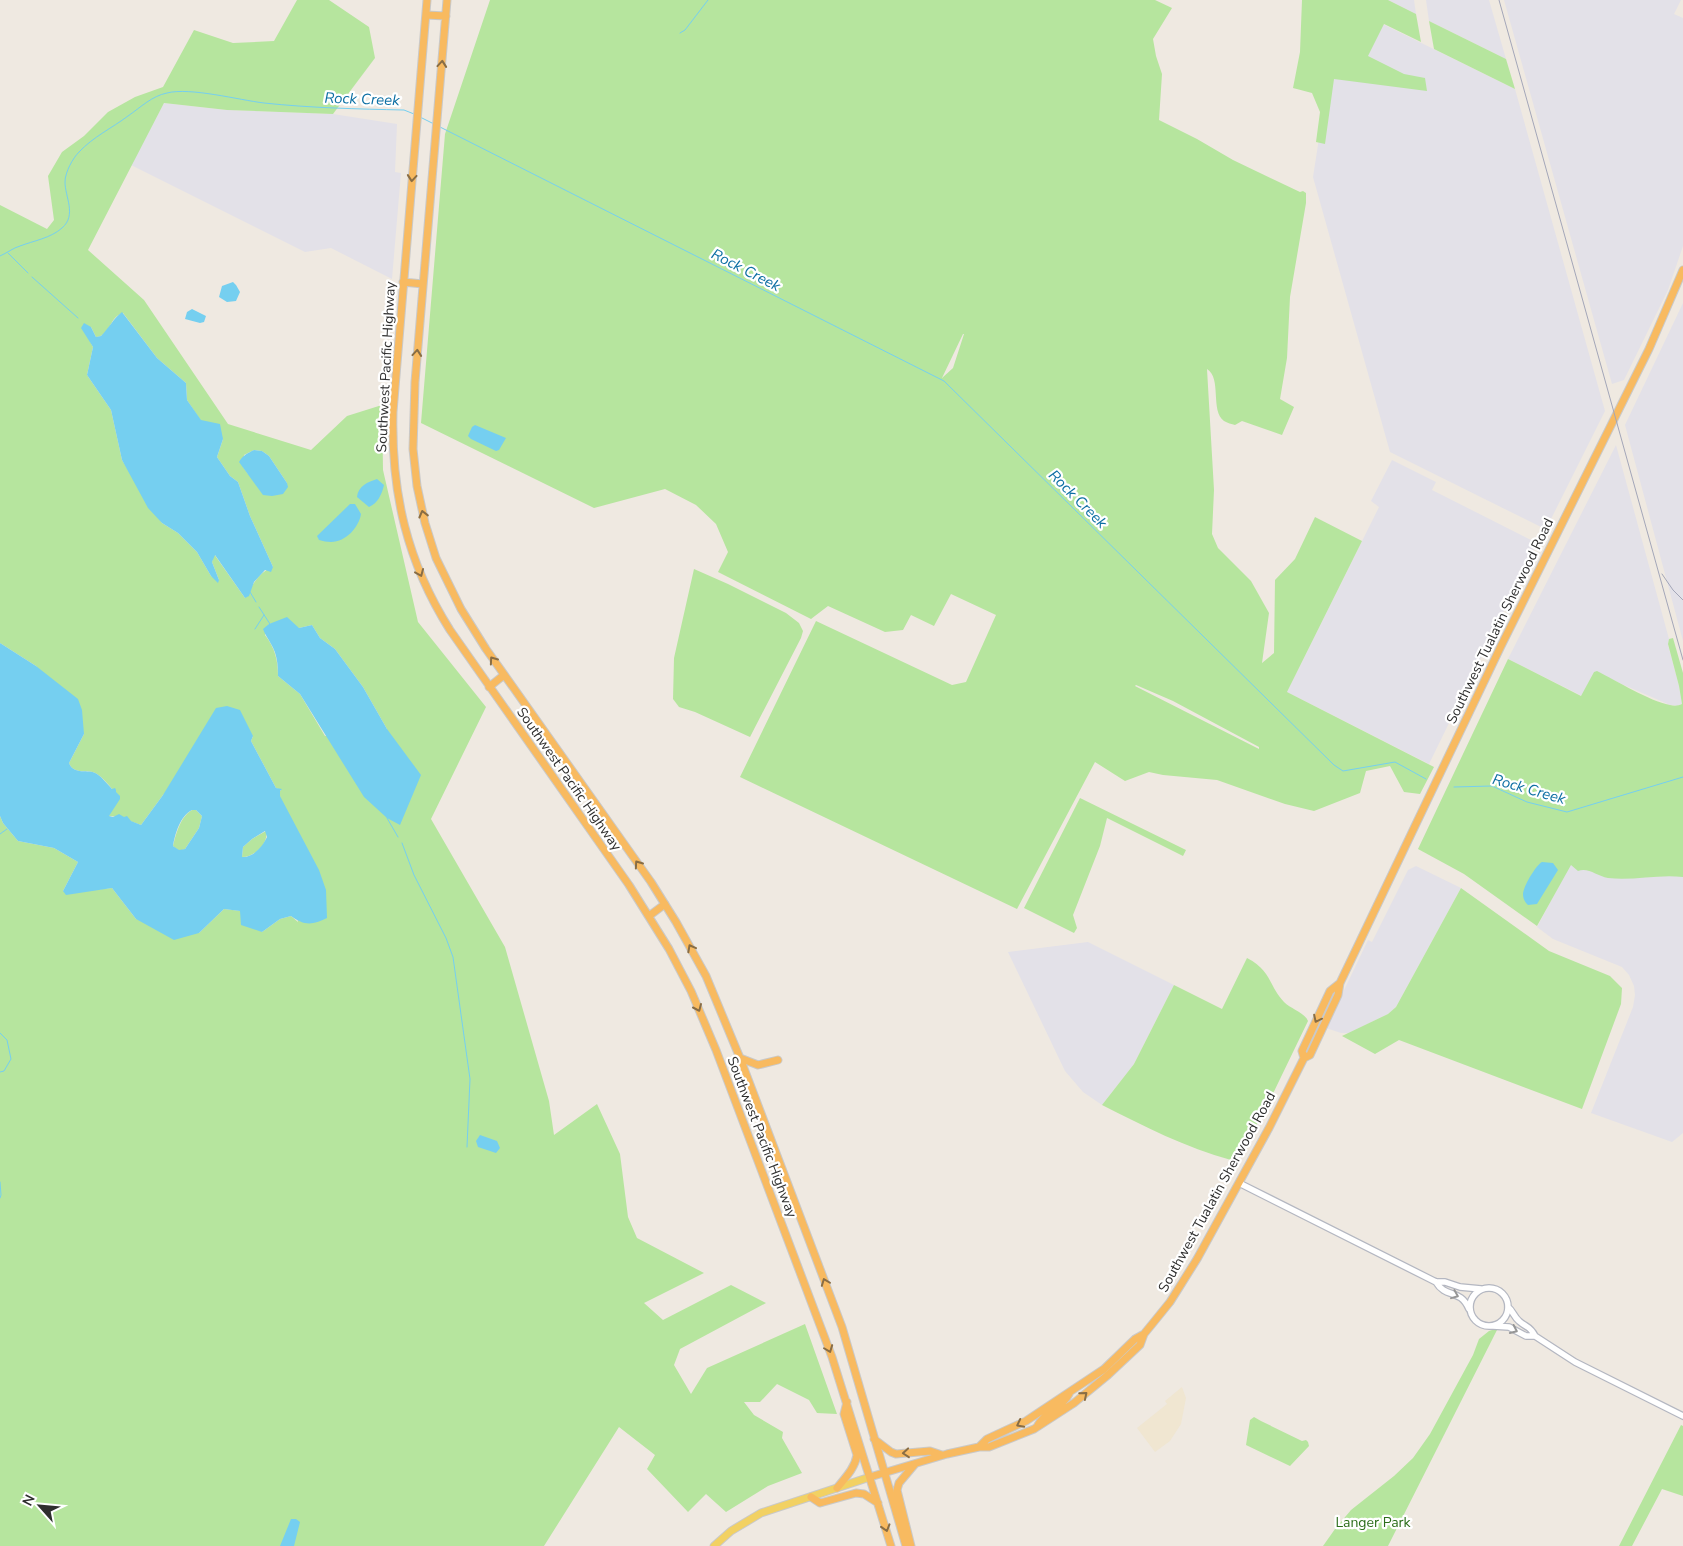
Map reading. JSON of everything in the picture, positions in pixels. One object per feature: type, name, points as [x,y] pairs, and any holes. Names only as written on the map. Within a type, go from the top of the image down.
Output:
[{"type":"highway","name":"Southwest Pacific Highway","points":[[427,0],[394,388],[392,434],[399,508],[415,562],[431,597],[450,630],[649,916],[677,964],[705,1022],[809,1296],[847,1401],[891,1546]]},
{"type":"highway","name":"Southwest Pacific Highway","points":[[448,0],[423,284],[413,426],[414,467],[420,505],[430,540],[452,593],[476,633],[504,676],[666,904],[706,976],[740,1058],[842,1327],[906,1546]]},
{"type":"highway","points":[[426,15],[446,16]]},
{"type":"highway","name":"Southwest Tualatin Sherwood Road","points":[[870,1477],[942,1455],[979,1446],[989,1447],[1037,1426],[1074,1403],[1140,1345],[1144,1334],[1179,1289],[1277,1114],[1304,1058],[1302,1050],[1330,991],[1340,983],[1501,646],[1649,349],[1683,270]]},
{"type":"highway","points":[[403,282],[423,284]]},
{"type":"highway","points":[[488,687],[504,676]]},
{"type":"highway","points":[[649,916],[666,904]]},
{"type":"highway","points":[[740,1058],[758,1065],[778,1060]]},
{"type":"highway","name":"Southwest Tualatin Sherwood Road","points":[[979,1446],[987,1439],[1023,1422],[1070,1392],[1104,1368],[1135,1339],[1144,1334]]},
{"type":"highway","points":[[1037,1426],[1043,1417],[1062,1404],[1070,1392]]},
{"type":"highway","points":[[837,1488],[856,1462],[857,1456],[844,1414],[847,1401]]},
{"type":"highway","points":[[874,1438],[890,1452],[896,1454],[930,1451],[942,1455]]},
{"type":"highway","points":[[911,1546],[897,1490],[899,1483],[916,1463]]},
{"type":"highway","points":[[811,1497],[820,1503],[850,1494],[861,1494],[878,1503]]},
{"type":"main road","points":[[1239,1183],[1436,1282],[1444,1282],[1460,1287],[1491,1288],[1500,1291],[1506,1298],[1508,1307],[1518,1320],[1532,1329],[1535,1336]]},
{"type":"main road","points":[[1436,1282],[1441,1290],[1461,1297],[1466,1302],[1474,1319],[1480,1324],[1509,1327],[1526,1336],[1535,1336],[1575,1362],[1683,1416]]},
{"type":"main road","points":[[1470,1312],[1469,1304],[1471,1298],[1481,1289]]},
{"type":"main road","points":[[1493,1326],[1504,1318],[1508,1307]]},
{"type":"main road","points":[[714,1546],[731,1531],[761,1513],[870,1477]]},
{"type":"shaded area","points":[[1388,0],[1414,0],[1416,14]]},
{"type":"shaded area","points":[[1426,0],[1489,0],[1506,59],[1429,21]]},
{"type":"shaded area","points":[[1504,0],[1681,0],[1674,14],[1683,18],[1683,246],[1668,290],[1624,380],[1612,384]]},
{"type":"shaded area","points":[[1340,3],[1515,89],[1605,411],[1547,527],[1543,528],[1390,452],[1313,177]]},
{"type":"shaded area","points":[[164,103],[227,110],[333,114],[397,124],[395,172],[401,173],[392,279],[331,248],[305,252],[131,165]]},
{"type":"shaded area","points":[[1683,303],[1683,641],[1625,425]]},
{"type":"shaded area","points":[[1616,445],[1669,639],[1668,645],[1682,704],[1677,706],[1670,705],[1594,672],[1582,696],[1508,659]]},
{"type":"shaded area","points":[[1392,460],[1436,482],[1432,490],[1537,543],[1429,764],[1287,692],[1379,507],[1371,501]]},
{"type":"shaded area","points":[[1575,856],[1683,872],[1683,1133],[1672,1142],[1591,1113],[1633,1007],[1635,995],[1634,986],[1629,975],[1622,967],[1553,939],[1537,927]]},
{"type":"shaded area","points":[[1416,866],[1461,888],[1396,1007],[1388,1014],[1349,1033],[1341,1033],[1326,1028],[1368,940],[1372,942],[1408,870]]},
{"type":"shaded area","points":[[1088,942],[1174,985],[1134,1064],[1102,1105],[1083,1092],[1065,1071],[1008,952]]},
{"type":"shaded area","points":[[1182,1387],[1186,1398],[1181,1424],[1170,1441],[1155,1452],[1137,1428],[1167,1404],[1165,1401]]},
{"type":"green space","points":[[297,0],[329,0],[369,27],[375,58],[333,114],[227,110],[164,103],[88,250],[144,300],[228,424],[311,450],[347,416],[382,405],[383,470],[418,622],[486,707],[431,819],[505,947],[549,1101],[554,1135],[597,1104],[620,1154],[628,1217],[637,1238],[704,1273],[644,1303],[663,1320],[731,1285],[766,1303],[680,1349],[674,1365],[691,1394],[707,1368],[805,1324],[837,1414],[817,1413],[809,1400],[777,1384],[760,1402],[744,1402],[754,1415],[783,1432],[782,1438],[802,1473],[768,1486],[726,1512],[706,1494],[688,1512],[647,1469],[655,1455],[619,1427],[544,1546],[0,1546],[0,816],[3,823],[18,841],[54,848],[78,862],[63,891],[112,888],[136,919],[199,933],[224,909],[241,911],[262,932],[280,919],[291,916],[298,922],[280,796],[281,790],[276,788],[251,741],[253,736],[163,795],[141,825],[124,817],[109,816],[112,789],[97,774],[78,771],[71,767],[69,763],[84,734],[36,666],[0,643],[0,205],[47,229],[54,220],[48,176],[62,152],[84,136],[108,112],[135,97],[163,87],[194,30],[233,43],[274,41]],"holes":[[[123,313],[157,358],[186,383],[187,400],[201,421],[223,439],[217,457],[230,476],[238,482],[250,516],[273,567],[260,576],[245,598],[214,554],[212,562],[219,580],[211,576],[197,552],[178,533],[162,523],[122,460],[111,410],[87,375],[93,347],[84,330],[91,327],[96,337],[100,336],[106,332],[116,317]],[[254,450],[262,451],[269,456],[287,483],[248,474],[243,467],[244,455]],[[274,623],[299,628],[312,625],[320,638],[335,649],[363,687],[387,729],[325,736],[300,694],[278,676],[275,654],[265,635],[269,624]]]},
{"type":"green space","points":[[490,0],[1155,0],[1172,8],[1153,39],[1162,74],[1159,120],[1233,160],[1300,192],[1306,193],[1306,203],[1290,297],[1287,358],[1280,399],[1294,407],[1282,435],[1242,421],[1235,425],[1224,421],[1220,416],[1216,403],[1214,380],[1207,369],[1214,490],[1212,534],[1218,548],[1251,581],[1269,613],[1262,663],[1274,653],[1275,580],[1295,559],[1315,517],[1362,541],[1287,692],[1434,767],[1420,794],[1404,792],[1390,766],[1366,771],[1360,793],[1314,811],[1285,804],[1217,780],[1149,772],[1125,781],[1095,762],[1017,909],[740,777],[816,621],[952,685],[966,682],[996,615],[951,594],[934,626],[911,615],[903,630],[885,632],[828,606],[811,619],[718,572],[728,552],[716,524],[696,505],[665,489],[594,508],[421,423],[445,134]],"holes":[[[963,334],[953,368],[942,378]],[[1136,685],[1173,701],[1259,747],[1259,749]]]},
{"type":"green space","points":[[1302,0],[1388,0],[1416,14],[1421,42],[1384,24],[1368,56],[1404,74],[1425,78],[1427,91],[1334,79],[1325,144],[1316,142],[1320,112],[1312,93],[1293,88],[1300,52]]},
{"type":"green space","points":[[1429,21],[1506,59],[1515,89],[1434,49]]},
{"type":"green space","points":[[694,569],[786,613],[799,623],[803,631],[750,737],[695,712],[679,707],[673,699],[674,658]]},
{"type":"green space","points":[[1673,638],[1683,673],[1683,877],[1608,878],[1589,871],[1578,871],[1571,865],[1537,926],[1464,874],[1418,849],[1508,659],[1581,696],[1594,672],[1597,671],[1662,703],[1678,705],[1682,704],[1668,644],[1669,639]]},
{"type":"green space","points":[[1080,798],[1186,850],[1183,856],[1107,818],[1100,846],[1073,915],[1077,928],[1074,933],[1024,908]]},
{"type":"green space","points":[[192,810],[196,810],[202,816],[199,828],[185,849],[179,851],[173,846],[177,831],[184,817]]},
{"type":"green space","points":[[266,831],[265,841],[260,849],[251,855],[242,857],[243,847]]},
{"type":"green space","points":[[1461,888],[1549,951],[1610,976],[1622,988],[1621,1004],[1582,1109],[1399,1040],[1375,1054],[1342,1036],[1388,1014],[1396,1007]]},
{"type":"green space","points":[[1247,958],[1261,968],[1284,1002],[1308,1021],[1268,1104],[1240,1155],[1231,1160],[1214,1155],[1165,1136],[1102,1105],[1134,1064],[1174,985],[1222,1009]]},
{"type":"green space","name":"Langer Park","points":[[1498,1328],[1388,1546],[1323,1546],[1351,1510],[1394,1476],[1413,1458],[1430,1434],[1473,1355],[1479,1339],[1489,1331]]},
{"type":"green space","points":[[1254,1417],[1302,1441],[1306,1440],[1309,1446],[1290,1466],[1246,1445],[1250,1420]]},
{"type":"green space","points":[[1681,1425],[1683,1426],[1683,1496],[1662,1489],[1632,1546],[1619,1546]]},
{"type":"water","points":[[233,282],[240,292],[236,301],[227,302],[219,297],[222,286]]},
{"type":"water","points":[[192,309],[206,316],[204,322],[200,323],[185,319],[187,312]]},
{"type":"water","points":[[122,312],[157,358],[186,383],[187,400],[201,420],[220,424],[223,439],[217,457],[230,476],[238,482],[250,516],[273,567],[271,572],[265,570],[254,582],[249,596],[245,598],[215,555],[212,562],[219,580],[218,583],[211,576],[197,552],[178,533],[162,523],[148,508],[122,460],[111,410],[87,375],[93,347],[81,328],[84,323],[91,327],[96,337],[101,336]]},
{"type":"water","points":[[475,425],[506,438],[499,450],[496,451],[468,436]]},
{"type":"water","points":[[254,450],[262,451],[269,456],[287,483],[288,487],[283,494],[263,495],[239,462],[244,456]]},
{"type":"water","points":[[377,479],[384,485],[377,501],[369,507],[357,497],[358,493],[364,485]]},
{"type":"water","points":[[350,504],[355,504],[361,514],[355,529],[347,537],[337,541],[319,540],[317,536]]},
{"type":"water","points":[[287,617],[299,628],[312,625],[320,638],[335,649],[363,687],[387,729],[421,775],[400,825],[387,818],[364,797],[300,694],[278,676],[276,655],[263,629],[269,624]]},
{"type":"water","points":[[0,643],[36,666],[78,699],[82,710],[84,734],[69,763],[71,767],[78,771],[93,772],[112,789],[115,788],[120,799],[109,816],[113,817],[119,814],[124,817],[127,816],[131,821],[141,825],[163,795],[216,708],[227,706],[240,710],[253,736],[251,741],[276,788],[282,789],[280,796],[319,870],[326,890],[327,918],[317,922],[304,923],[291,916],[280,919],[262,932],[241,925],[240,911],[224,909],[199,933],[174,940],[136,919],[112,888],[66,895],[63,891],[78,862],[54,848],[18,841],[3,823],[0,816]],"holes":[[[192,810],[196,810],[202,816],[199,828],[185,849],[179,850],[173,846],[177,831],[184,816]],[[265,831],[267,837],[260,848],[250,856],[242,857],[243,847]]]},
{"type":"water","points":[[1542,862],[1553,863],[1558,870],[1537,904],[1528,905],[1523,894],[1527,882]]},
{"type":"water","points":[[480,1135],[497,1141],[500,1148],[496,1153],[478,1147],[476,1141]]},
{"type":"water","points":[[291,1519],[296,1519],[300,1522],[294,1546],[280,1546]]},
{"type":"waterway","points":[[680,33],[685,30],[708,0]]},
{"type":"waterway","name":"Rock Creek","points":[[0,256],[17,247],[47,237],[62,228],[70,212],[65,178],[74,158],[96,137],[162,94],[188,92],[264,103],[404,110],[414,114]]},
{"type":"waterway","name":"Rock Creek","points":[[420,117],[434,124]]},
{"type":"waterway","name":"Rock Creek","points":[[440,127],[944,381],[1334,765],[1343,771],[1395,762],[1426,779]]},
{"type":"waterway","points":[[8,253],[28,273]]},
{"type":"waterway","points":[[32,277],[78,318]]},
{"type":"waterway","points":[[250,592],[256,602]]},
{"type":"waterway","points":[[259,607],[270,624]]},
{"type":"waterway","points":[[255,629],[264,615]]},
{"type":"waterway","name":"Rock Creek","points":[[1454,787],[1492,786],[1527,802],[1567,812],[1683,777]]},
{"type":"waterway","points":[[387,818],[398,837]]},
{"type":"waterway","points":[[0,834],[7,829]]},
{"type":"waterway","points":[[402,843],[414,875],[446,938],[453,957],[470,1079],[467,1147]]},
{"type":"waterway","points":[[0,1033],[7,1040],[11,1059],[4,1071],[0,1072]]},
{"type":"waterway","points":[[0,1182],[0,1198]]},
{"type":"railway","points":[[1499,0],[1683,660]]},
{"type":"railway","points":[[1662,574],[1683,600]]}]
